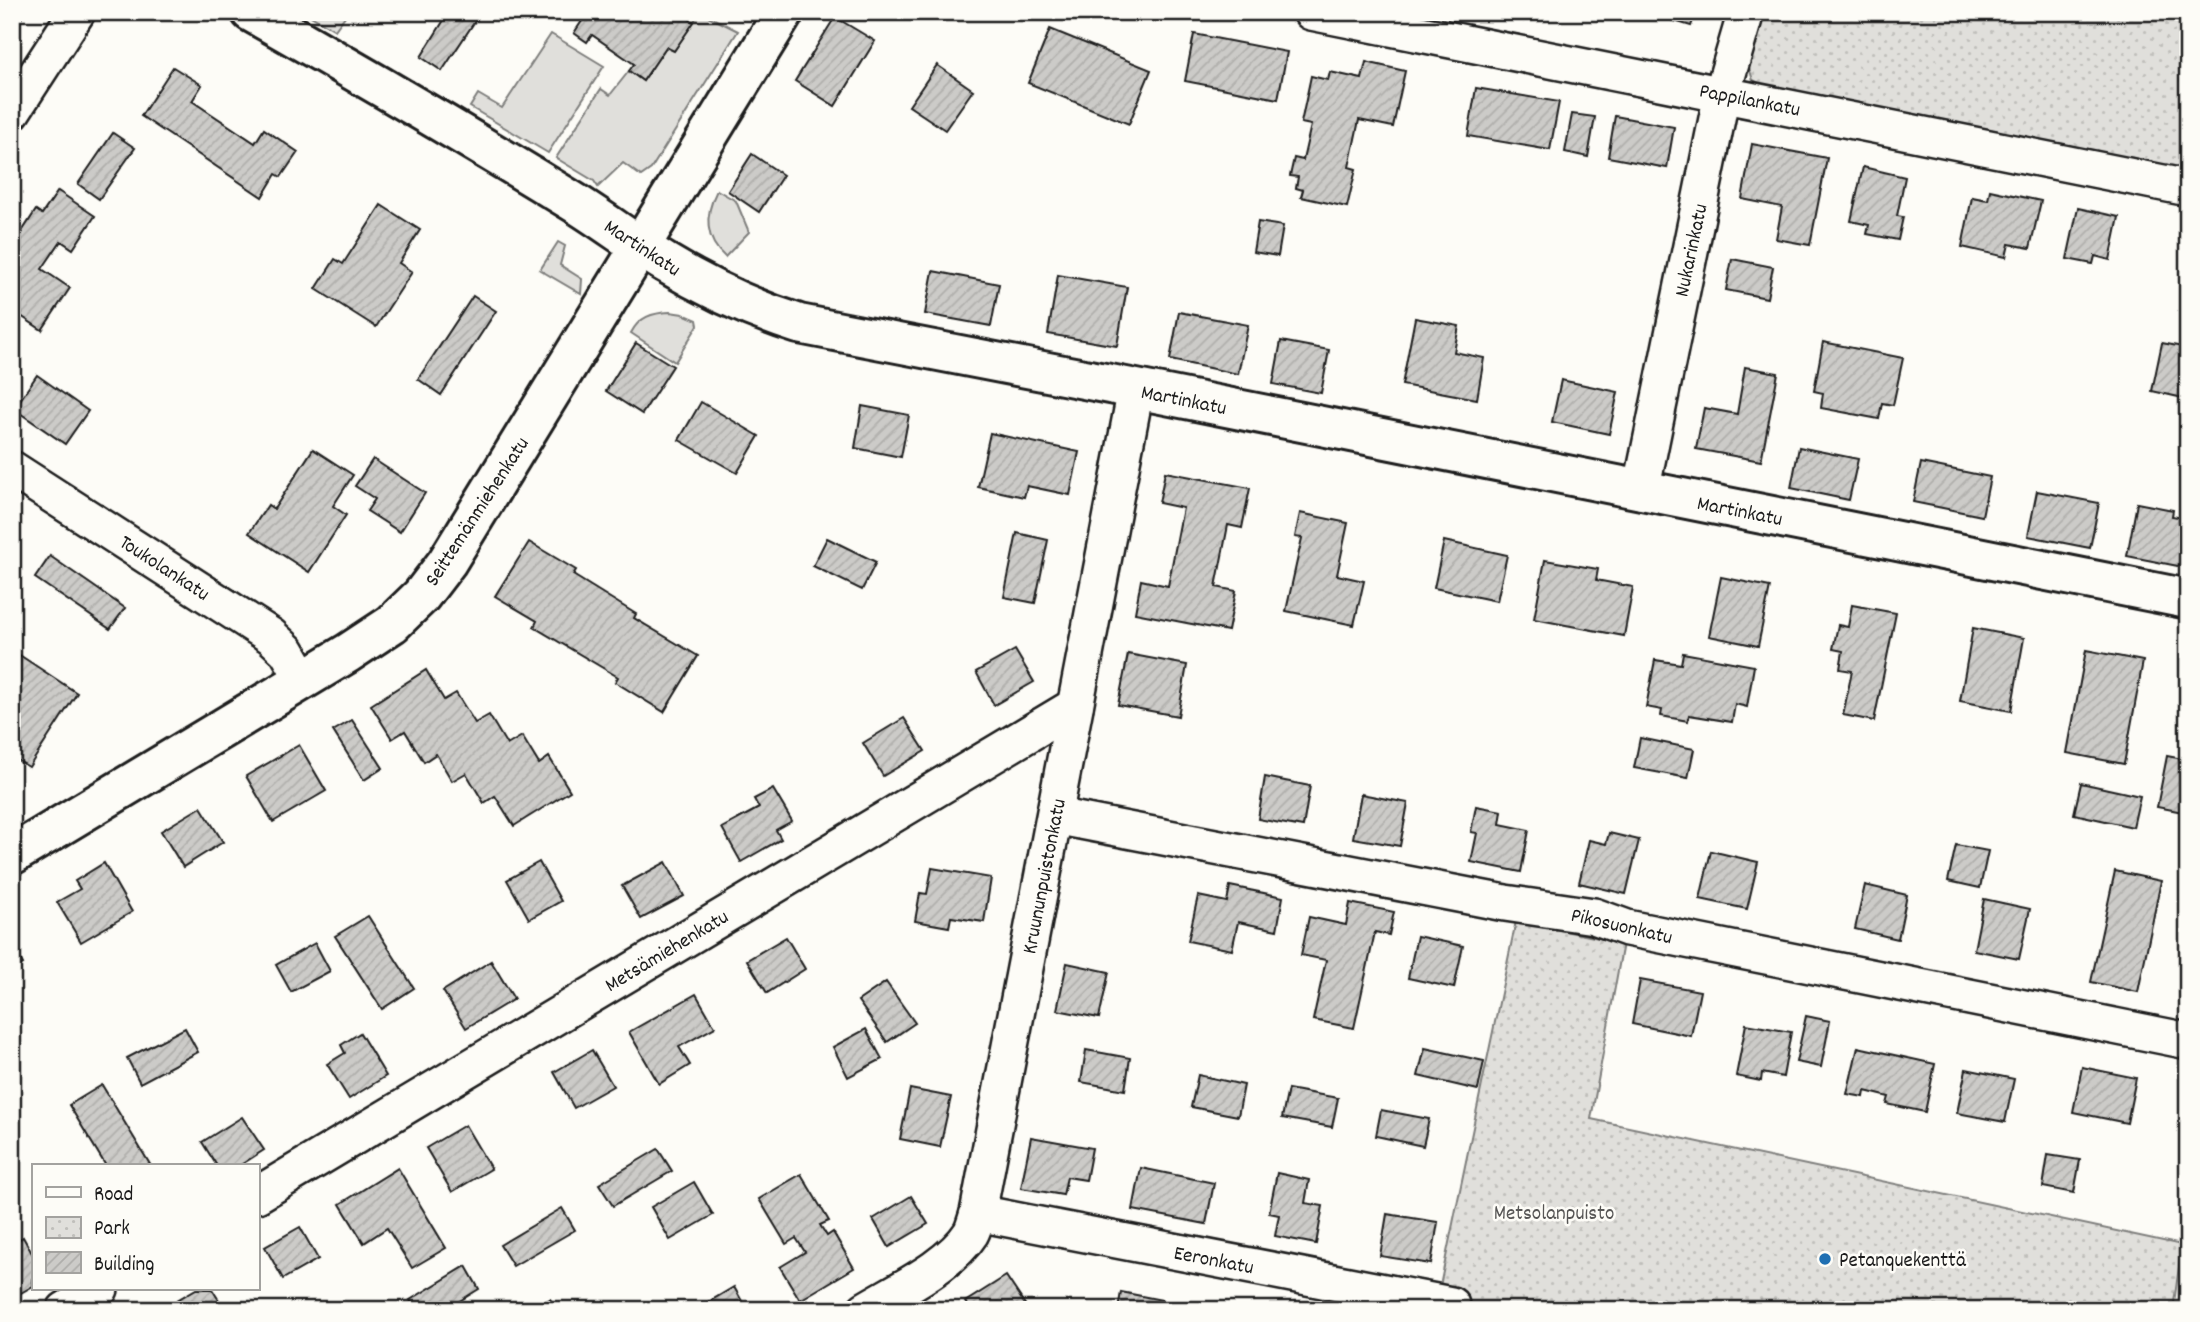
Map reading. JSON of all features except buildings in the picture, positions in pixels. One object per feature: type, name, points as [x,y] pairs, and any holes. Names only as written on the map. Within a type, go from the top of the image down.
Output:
[{"type":"street","points":[[12,112],[77,12]]},
{"type":"street","name":"Martinkatu","points":[[251,12],[468,138],[716,292],[763,313],[799,324],[2188,599]]},
{"type":"street","name":"Seittemänmiehenkatu","points":[[12,855],[304,680],[392,624],[421,596],[447,562],[784,12]]},
{"type":"street","name":"Pappilankatu","points":[[1311,12],[2188,188]]},
{"type":"street","name":"Nukarinkatu","points":[[1641,491],[1722,93],[1746,12]]},
{"type":"street","name":"Kruununpuistonkatu","points":[[865,1310],[930,1270],[959,1248],[972,1231],[978,1213],[1136,389]]},
{"type":"street","name":"Toukolankatu","points":[[12,469],[271,636],[287,651],[304,680]]},
{"type":"street","name":"Metsämiehenkatu","points":[[259,1194],[1075,706]]},
{"type":"street","name":"Pikosuonkatu","points":[[1055,816],[1505,903],[1594,916],[1627,928],[2188,1041]]},
{"type":"street","name":"Eeronkatu","points":[[978,1213],[1451,1305]]},
{"type":"street","points":[[65,1310],[98,1290]]},
{"type":"green space","points":[[304,12],[339,12],[345,16],[335,30]]},
{"type":"green space","points":[[700,12],[738,31],[651,169],[641,176],[623,163],[598,187],[594,181],[556,158],[601,89],[610,95],[629,71],[643,81],[666,47],[674,51]]},
{"type":"green space","points":[[1761,12],[2188,12],[2188,171],[1763,85],[1753,80],[1747,62]]},
{"type":"green space","points":[[551,34],[604,66],[548,153],[470,107],[478,94],[502,108]]},
{"type":"green space","points":[[717,190],[736,201],[749,232],[725,257],[710,234],[710,208]]},
{"type":"green space","points":[[558,242],[565,246],[560,265],[582,279],[581,294],[540,270]]},
{"type":"green space","points":[[670,312],[697,320],[698,325],[675,362],[631,333],[638,323],[647,317]]},
{"type":"green space","name":"Metsolanpuisto","points":[[1516,921],[1623,943],[1591,1119],[2182,1245],[2173,1310],[1435,1310]]},
{"type":"place","name":"Petanquekenttä","points":[[1825,1259]]}]
